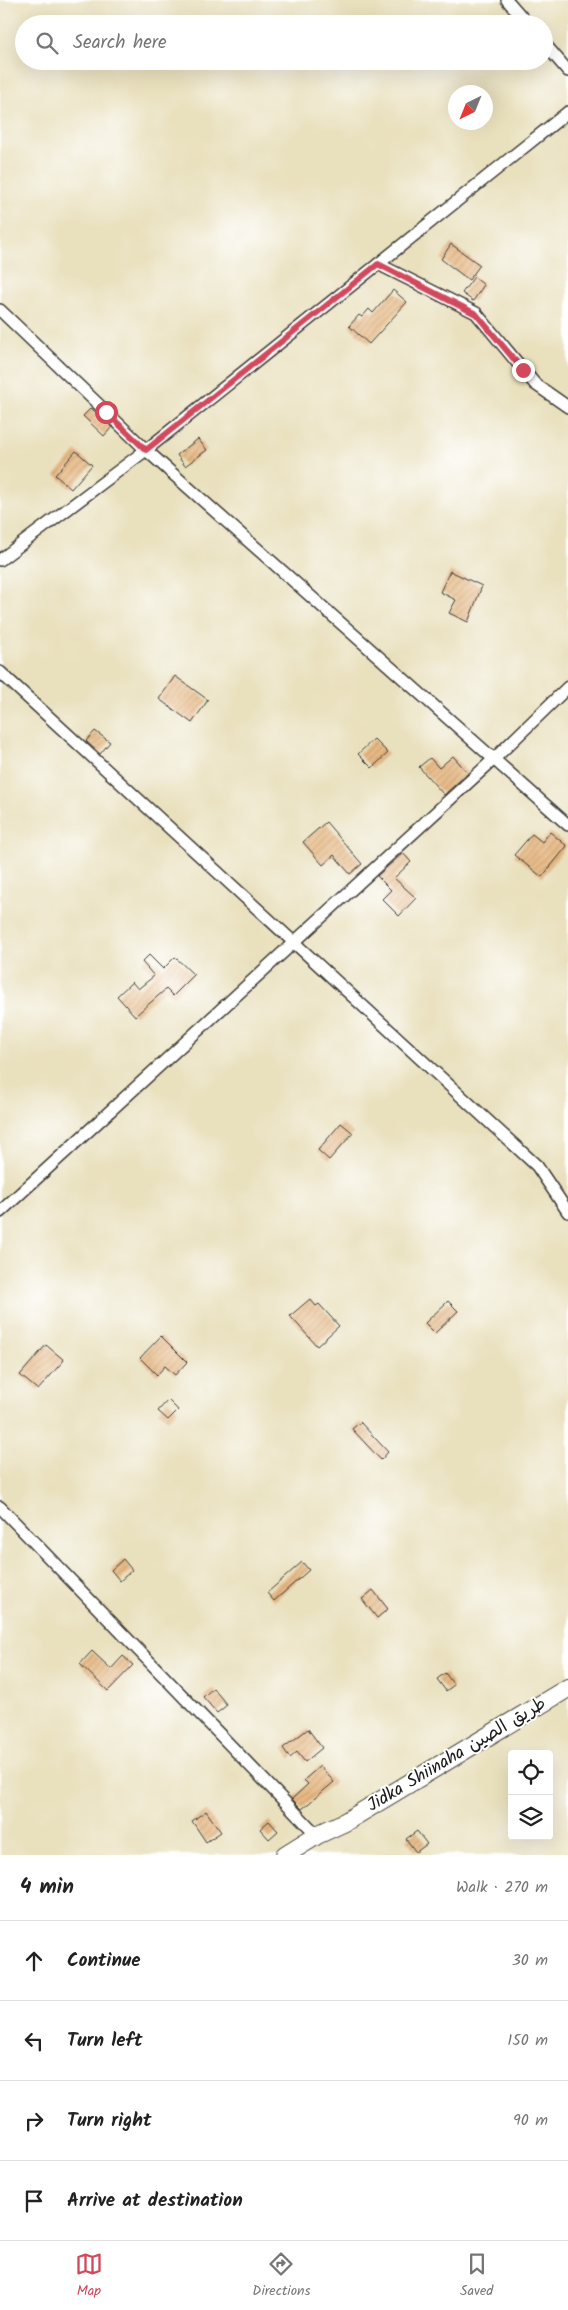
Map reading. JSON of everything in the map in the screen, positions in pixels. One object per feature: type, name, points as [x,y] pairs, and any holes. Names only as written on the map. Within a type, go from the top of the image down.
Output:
[{"type":"main road","name":"Jidka Shiinaha طريق الصين","points":[[285,1855],[317,1835],[345,1822],[568,1688]]},
{"type":"street","points":[[507,0],[520,15]]},
{"type":"street","points":[[553,54],[568,71]]},
{"type":"street","points":[[0,560],[146,450],[568,112]]},
{"type":"street","points":[[378,264],[476,314],[535,384],[568,407]]},
{"type":"street","points":[[0,310],[146,450],[568,825]]},
{"type":"street","points":[[0,672],[537,1166],[568,1212]]},
{"type":"street","points":[[0,1212],[494,759],[568,687]]},
{"type":"street","points":[[0,1507],[317,1835]]},
{"type":"building","points":[[451,244],[480,265],[469,280],[441,259]]},
{"type":"building","points":[[474,277],[484,285],[473,301],[462,293]]},
{"type":"building","points":[[393,290],[407,302],[369,344],[349,326],[359,315],[362,317],[369,309],[373,313]]},
{"type":"building","points":[[91,408],[112,427],[104,436],[83,416]]},
{"type":"building","points":[[198,439],[207,450],[185,466],[177,455]]},
{"type":"building","points":[[76,451],[92,465],[71,489],[55,475]]},
{"type":"building","points":[[450,571],[482,586],[468,622],[449,613],[456,600],[440,592]]},
{"type":"building","points":[[175,676],[208,700],[192,723],[159,699]]},
{"type":"building","points":[[95,731],[110,742],[100,754],[86,741]]},
{"type":"building","points":[[374,739],[388,753],[372,768],[358,754]]},
{"type":"building","points":[[453,756],[468,773],[444,795],[419,767],[430,758],[439,768]]},
{"type":"building","points":[[326,822],[362,864],[350,874],[334,855],[323,865],[303,842]]},
{"type":"building","points":[[550,832],[567,846],[542,877],[514,855],[532,834],[542,842]]},
{"type":"building","points":[[403,853],[411,862],[394,878],[416,898],[399,916],[382,899],[391,890],[377,876]]},
{"type":"building","points":[[149,955],[163,969],[175,957],[194,975],[173,996],[166,989],[135,1016],[117,996],[132,982],[138,989],[154,976],[142,962]]},
{"type":"building","points":[[341,1123],[353,1133],[329,1160],[318,1150]]},
{"type":"building","points":[[310,1299],[316,1306],[319,1304],[339,1326],[317,1346],[290,1316]]},
{"type":"building","points":[[448,1301],[458,1311],[435,1333],[425,1323]]},
{"type":"building","points":[[161,1336],[187,1362],[175,1375],[165,1366],[157,1375],[140,1358]]},
{"type":"building","points":[[46,1345],[64,1360],[38,1390],[20,1375]]},
{"type":"building","points":[[168,1400],[178,1410],[168,1420],[158,1411]]},
{"type":"building","points":[[360,1422],[388,1452],[381,1460],[352,1429]]},
{"type":"building","points":[[123,1559],[132,1570],[120,1581],[111,1570]]},
{"type":"building","points":[[302,1562],[309,1570],[274,1601],[267,1593]]},
{"type":"building","points":[[373,1590],[388,1609],[377,1618],[362,1599]]},
{"type":"building","points":[[92,1651],[111,1669],[123,1656],[133,1665],[108,1691],[80,1664]]},
{"type":"building","points":[[445,1673],[454,1685],[446,1691],[437,1679]]},
{"type":"building","points":[[213,1688],[227,1705],[217,1713],[203,1697]]},
{"type":"building","points":[[308,1729],[322,1748],[305,1762],[297,1752],[290,1758],[283,1748]]},
{"type":"building","points":[[320,1766],[334,1782],[302,1809],[292,1799],[308,1784],[304,1780]]},
{"type":"building","points":[[206,1811],[221,1832],[206,1842],[192,1821]]},
{"type":"building","points":[[269,1821],[278,1831],[269,1839],[260,1829]]},
{"type":"building","points":[[417,1831],[427,1844],[416,1852],[406,1839]]},
{"type":"route","points":[[106,412],[146,450],[378,264],[476,314],[523,370]]}]
